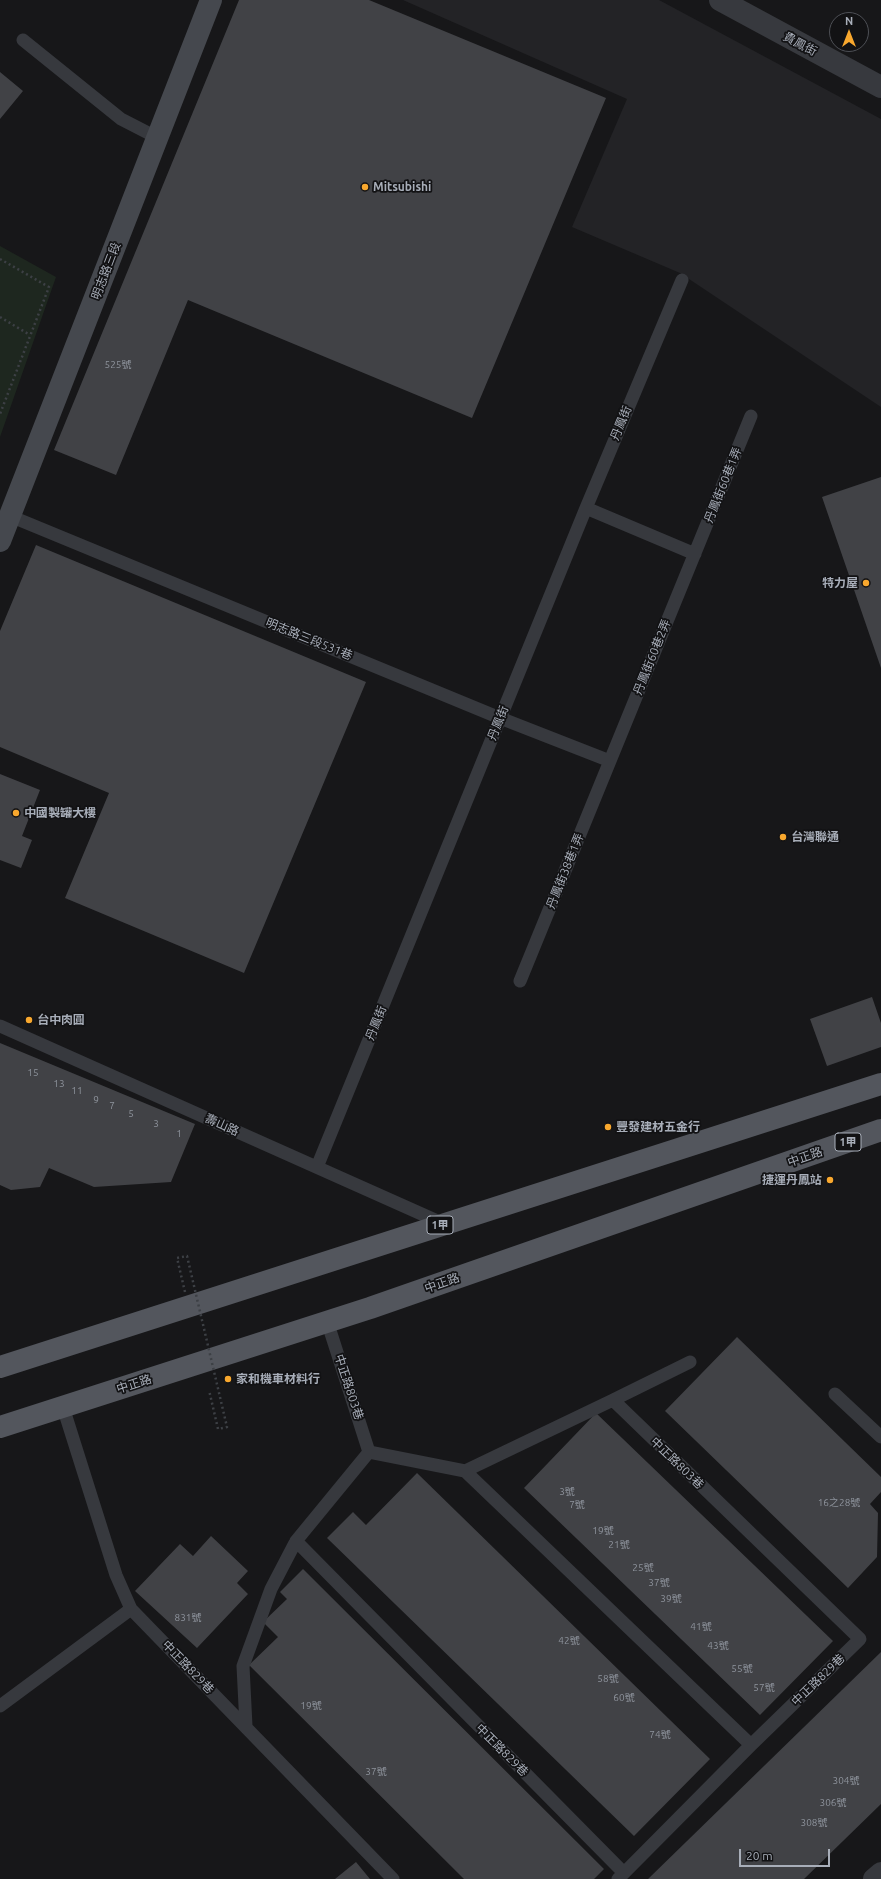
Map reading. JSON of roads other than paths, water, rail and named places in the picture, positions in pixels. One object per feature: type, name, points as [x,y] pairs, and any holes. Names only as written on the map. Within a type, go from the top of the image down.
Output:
[{"type":"main road","name":"明志路三段","points":[[0,541],[211,0]]},
{"type":"main road","name":"1甲","points":[[0,1367],[881,1084]]},
{"type":"main road","name":"中正路","points":[[0,1427],[327,1322],[881,1130]]},
{"type":"street","name":"貴鳳街","points":[[720,0],[881,87]]},
{"type":"street","points":[[874,1879],[881,1873]]},
{"type":"lane","points":[[23,40],[121,119],[158,138]]},
{"type":"lane","name":"丹鳳街","points":[[317,1167],[586,508],[682,280]]},
{"type":"lane","name":"丹鳳街60巷1弄","points":[[694,554],[751,416]]},
{"type":"lane","points":[[586,508],[694,554]]},
{"type":"lane","name":"明志路三段531巷","points":[[10,516],[500,718],[610,761]]},
{"type":"lane","name":"丹鳳街60巷2弄","points":[[610,761],[694,554]]},
{"type":"lane","name":"丹鳳街38巷1弄","points":[[520,981],[610,761]]},
{"type":"lane","name":"壽山路","points":[[0,1026],[444,1224]]},
{"type":"lane","name":"中正路803巷","points":[[327,1322],[370,1452]]},
{"type":"lane","points":[[465,1472],[690,1362]]},
{"type":"lane","points":[[835,1394],[881,1437]]},
{"type":"lane","name":"中正路803巷","points":[[613,1400],[860,1639]]},
{"type":"lane","name":"中正路829巷","points":[[63,1407],[116,1575],[131,1609],[393,1879]]},
{"type":"lane","points":[[246,1726],[243,1666],[271,1589],[296,1541],[370,1452],[465,1472],[751,1745]]},
{"type":"lane","name":"中正路829巷","points":[[296,1541],[621,1876],[751,1745],[860,1639]]},
{"type":"lane","points":[[0,1706],[131,1609]]},
{"type":"place","name":"Mitsubishi","points":[[365,187]]},
{"type":"place","name":"特力屋","points":[[866,583]]},
{"type":"place","name":"中國製罐大樓","points":[[16,813]]},
{"type":"place","name":"台灣聯通","points":[[783,837]]},
{"type":"place","name":"台中肉圓","points":[[29,1020]]},
{"type":"place","name":"豐發建材五金行","points":[[608,1127]]},
{"type":"place","name":"捷運丹鳳站","points":[[830,1180]]},
{"type":"place","name":"家和機車材料行","points":[[228,1379]]}]
